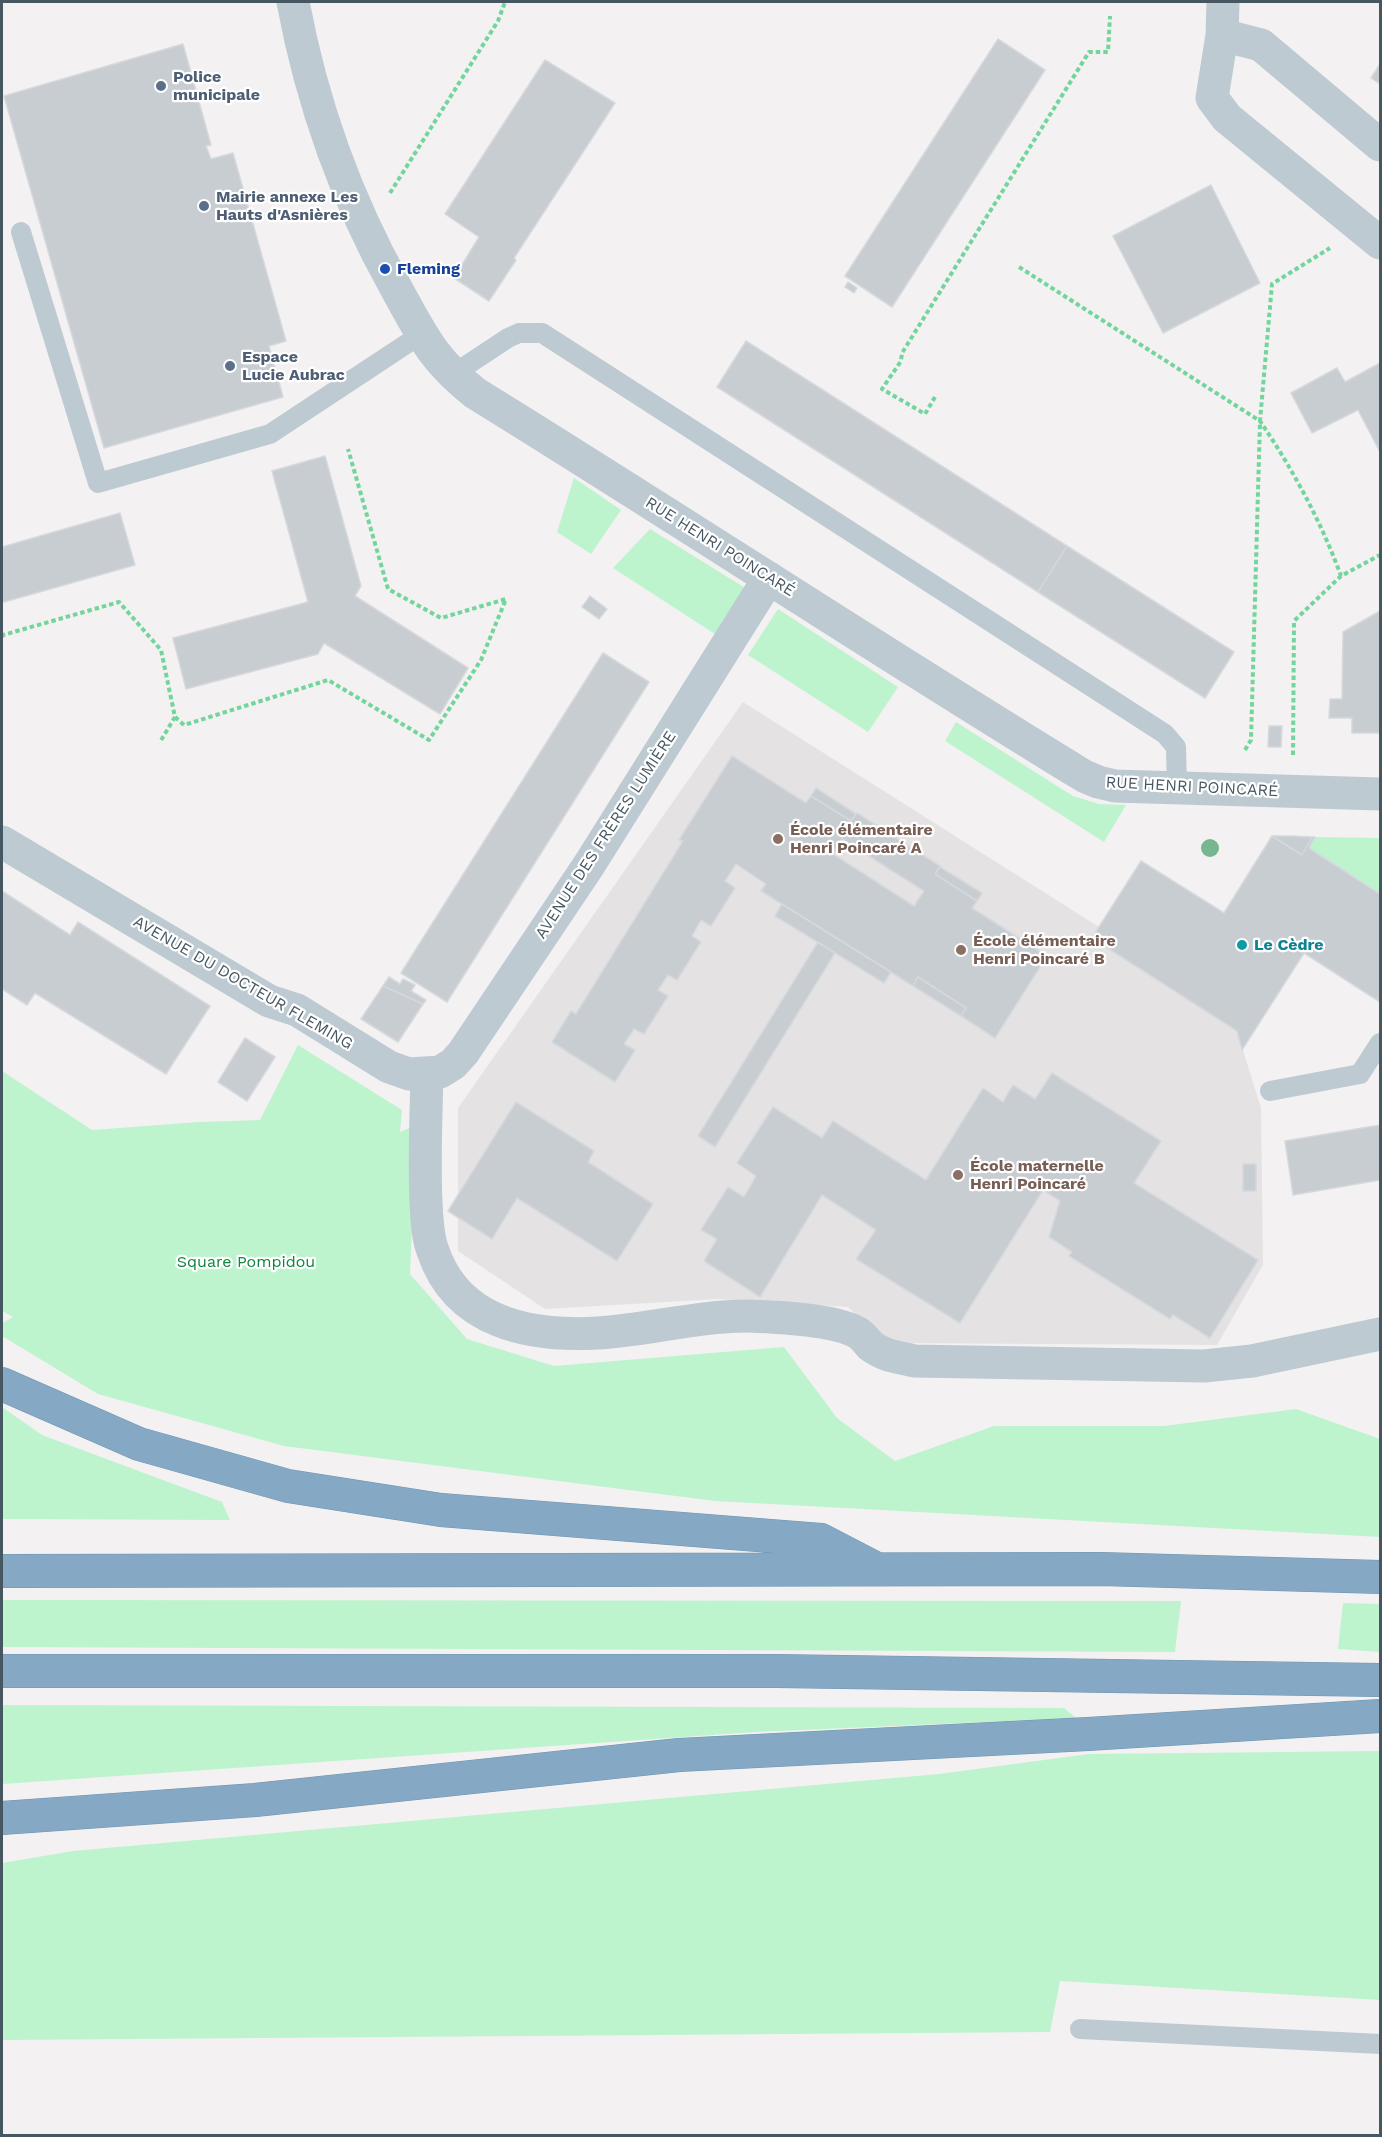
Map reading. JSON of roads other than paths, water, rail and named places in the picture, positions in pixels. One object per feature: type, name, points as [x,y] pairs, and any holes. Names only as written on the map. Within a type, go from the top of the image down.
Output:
[{"type":"highway","points":[[2,1384],[139,1444],[288,1486],[441,1510],[821,1540],[879,1570]]},
{"type":"highway","points":[[2,1571],[1101,1569],[1380,1577]]},
{"type":"highway","points":[[2,1671],[776,1671],[1380,1680]]},
{"type":"highway","points":[[4,1819],[255,1800],[679,1755],[1380,1716]]},
{"type":"street","name":"RUE HENRI POINCARÉ","points":[[293,2],[322,122],[333,155],[364,228],[420,335],[452,375],[475,393],[938,687],[1084,776],[1116,786],[1380,794]]},
{"type":"street","points":[[1223,2],[1222,35],[1212,98],[1227,118],[1380,243]]},
{"type":"street","points":[[1222,35],[1261,45],[1380,145]]},
{"type":"street","name":"AVENUE DES FRÈRES LUMIÈRE","points":[[427,1074],[440,1072],[453,1064],[463,1053],[589,865],[769,578]]},
{"type":"street","name":"AVENUE DU DOCTEUR FLEMING","points":[[2,842],[269,1001],[297,1010],[389,1067],[409,1074],[427,1074]]},
{"type":"street","points":[[427,1074],[424,1164],[427,1219],[432,1249],[443,1276],[473,1308],[504,1323],[537,1331],[565,1334],[599,1333],[745,1316],[821,1321],[859,1333],[872,1346],[886,1355],[914,1361],[1204,1366],[1252,1361],[1380,1334]]},
{"type":"lane","points":[[21,232],[98,483],[270,434],[420,335]]},
{"type":"lane","points":[[452,375],[508,338],[519,333],[542,333],[1165,734],[1176,747],[1177,789]]},
{"type":"lane","points":[[1270,1091],[1360,1074],[1380,1043]]},
{"type":"lane","points":[[1080,2029],[1380,2044]]},
{"type":"place","name":"Police municipale","points":[[161,86]]},
{"type":"place","name":"Mairie annexe Les Hauts d'Asnières","points":[[204,206]]},
{"type":"place","name":"Fleming","points":[[385,269]]},
{"type":"place","name":"Espace Lucie Aubrac","points":[[230,366]]},
{"type":"place","name":"École élémentaire Henri Poincaré A","points":[[778,839]]},
{"type":"place","name":"Le Cèdre","points":[[1242,945]]},
{"type":"place","name":"École élémentaire Henri Poincaré B","points":[[961,950]]},
{"type":"place","name":"École maternelle Henri Poincaré","points":[[958,1175]]},
{"type":"park label","name":"Square Pompidou","points":[[246,1262]]}]
